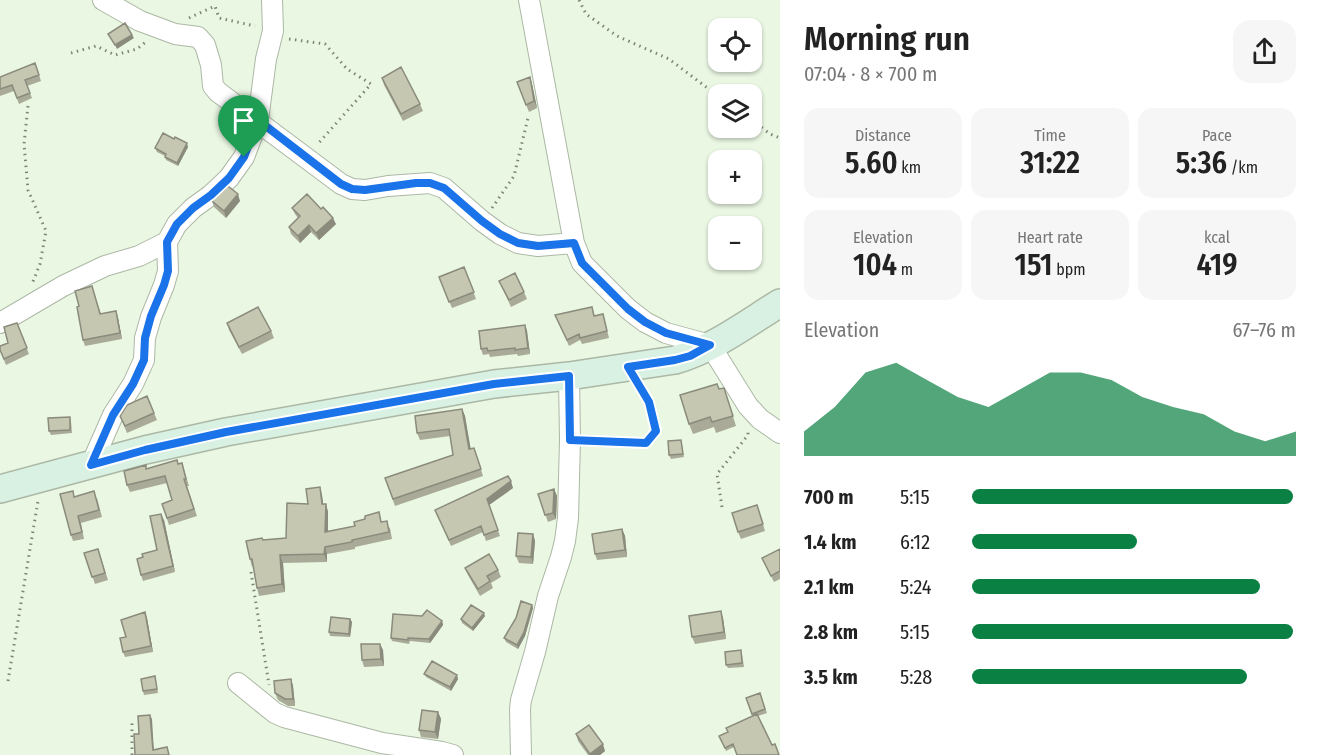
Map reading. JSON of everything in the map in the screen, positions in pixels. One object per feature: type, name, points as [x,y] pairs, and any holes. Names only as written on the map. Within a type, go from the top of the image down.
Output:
[{"type":"street","points":[[103,0],[133,18],[175,34],[198,37],[206,45],[210,56],[213,86],[218,92],[341,184],[352,189],[365,190],[430,183],[444,188],[482,221],[518,243],[538,246],[574,243]]},
{"type":"street","points":[[91,465],[113,415],[133,384],[144,360],[145,338],[168,271],[167,242],[177,224],[229,178],[244,157],[258,120],[266,59],[273,31],[272,0]]},
{"type":"street","points":[[529,0],[574,243],[582,263],[628,309],[645,322],[666,333],[710,345],[748,406],[780,433]]},
{"type":"street","points":[[0,323],[63,286],[105,266],[139,256],[167,242]]},
{"type":"street","points":[[0,489],[145,450],[226,432],[494,384],[569,376],[675,360],[690,356],[780,303]]},
{"type":"street","points":[[521,755],[520,709],[548,596],[565,541],[568,518],[569,376]]},
{"type":"street","points":[[238,683],[275,713],[382,743],[453,755]]},
{"type":"path","points":[[579,0],[586,14],[617,36],[669,59],[708,88]]},
{"type":"path","points":[[71,53],[96,46],[115,55],[137,49],[164,29],[215,6],[219,18],[273,31],[290,40],[325,44],[347,69],[371,84],[306,157]]},
{"type":"path","points":[[25,309],[40,264],[46,231],[28,190],[24,144],[28,106]]},
{"type":"path","points":[[482,221],[514,176],[528,118]]},
{"type":"path","points":[[762,128],[780,138]]},
{"type":"path","points":[[570,440],[646,443],[656,431],[649,402],[628,367]]},
{"type":"path","points":[[722,507],[717,474],[748,435],[748,406]]},
{"type":"path","points":[[8,681],[42,478]]},
{"type":"path","points":[[251,572],[275,713]]},
{"type":"path","points":[[132,719],[132,755]]},
{"type":"building","points":[[125,23],[132,35],[115,45],[108,34]]},
{"type":"building","points":[[35,63],[39,75],[25,80],[30,93],[17,98],[12,85],[0,89],[0,77]]},
{"type":"building","points":[[401,67],[420,104],[401,114],[382,78]]},
{"type":"building","points":[[530,77],[534,101],[526,105],[517,82]]},
{"type":"building","points":[[163,133],[187,143],[177,163],[165,157],[166,154],[155,148]]},
{"type":"building","points":[[228,186],[238,194],[224,211],[212,201]]},
{"type":"building","points":[[307,194],[333,218],[316,233],[309,225],[298,236],[289,227],[300,216],[292,208]]},
{"type":"building","points":[[464,267],[474,292],[449,302],[439,277]]},
{"type":"building","points":[[515,273],[524,292],[509,300],[499,281]]},
{"type":"building","points":[[92,286],[100,314],[116,311],[120,333],[83,340],[75,291]]},
{"type":"building","points":[[258,307],[271,331],[239,347],[227,323]]},
{"type":"building","points":[[592,307],[594,316],[603,314],[607,331],[580,338],[579,334],[567,340],[555,315]]},
{"type":"building","points":[[17,323],[27,348],[4,359],[0,346],[8,343],[4,327]]},
{"type":"building","points":[[525,325],[528,348],[488,351],[487,348],[481,349],[479,331]]},
{"type":"building","points":[[717,384],[719,389],[724,388],[733,416],[712,422],[710,417],[689,424],[680,395]]},
{"type":"building","points":[[147,396],[154,413],[125,426],[120,416],[127,405]]},
{"type":"building","points":[[462,409],[469,449],[474,448],[481,469],[393,499],[385,478],[453,455],[449,429],[417,433],[415,416]]},
{"type":"building","points":[[70,417],[70,430],[49,431],[48,418]]},
{"type":"building","points":[[681,440],[683,454],[669,455],[668,441]]},
{"type":"building","points":[[177,460],[178,464],[182,463],[186,479],[184,479],[194,509],[167,518],[162,504],[172,500],[165,476],[127,485],[124,471],[146,465],[146,469]]},
{"type":"building","points":[[508,476],[511,481],[487,499],[498,530],[484,535],[481,526],[449,540],[435,510]]},
{"type":"building","points":[[320,487],[322,504],[326,504],[325,532],[355,526],[354,522],[379,512],[381,522],[387,521],[389,532],[325,547],[324,554],[280,555],[282,584],[257,588],[246,541],[286,538],[287,503],[308,504],[306,489]]},
{"type":"building","points":[[554,489],[553,513],[545,515],[538,494]]},
{"type":"building","points":[[73,491],[74,497],[94,491],[99,510],[78,516],[82,532],[71,535],[60,494]]},
{"type":"building","points":[[757,505],[763,524],[738,532],[732,513]]},
{"type":"building","points":[[161,514],[173,566],[141,575],[137,559],[143,557],[142,554],[157,550],[150,516]]},
{"type":"building","points":[[622,529],[625,550],[595,554],[592,534]]},
{"type":"building","points":[[518,533],[533,534],[531,557],[516,556]]},
{"type":"building","points":[[98,549],[105,573],[92,577],[84,553]]},
{"type":"building","points":[[780,549],[780,571],[771,576],[762,558]]},
{"type":"building","points":[[489,554],[498,570],[487,576],[490,581],[478,589],[465,568]]},
{"type":"building","points":[[521,601],[532,605],[524,632],[517,645],[504,638],[516,618]]},
{"type":"building","points":[[471,605],[484,613],[472,628],[461,619]]},
{"type":"building","points":[[427,610],[442,621],[429,639],[391,638],[393,614],[422,616]]},
{"type":"building","points":[[721,611],[724,632],[692,637],[689,616]]},
{"type":"building","points":[[145,612],[151,646],[123,652],[120,638],[126,637],[121,620]]},
{"type":"building","points":[[331,617],[350,619],[349,634],[329,632]]},
{"type":"building","points":[[361,644],[380,644],[381,659],[362,660]]},
{"type":"building","points":[[741,650],[742,663],[726,665],[725,652]]},
{"type":"building","points":[[432,661],[457,675],[450,687],[424,674]]},
{"type":"building","points":[[155,676],[157,689],[143,691],[141,679]]},
{"type":"building","points":[[291,679],[293,699],[285,699],[275,693],[274,681]]},
{"type":"building","points":[[760,693],[765,709],[752,714],[746,698]]},
{"type":"building","points":[[422,710],[438,712],[435,732],[419,730]]},
{"type":"building","points":[[757,714],[779,755],[737,755],[733,744],[725,748],[719,736],[728,732],[726,728]]},
{"type":"building","points":[[150,715],[153,750],[167,747],[169,755],[135,755],[134,734],[139,734],[138,716]]},
{"type":"building","points":[[589,725],[603,744],[590,754],[576,734]]},
{"type":"route","points":[[258,120],[341,184],[352,189],[365,190],[416,183],[430,183],[444,188],[482,221],[518,243],[538,246],[574,243],[582,263],[628,309],[645,322],[666,333],[710,345],[690,356],[628,367],[649,402],[656,431],[646,443],[570,440],[569,376],[494,384],[226,432],[91,465],[113,415],[133,384],[144,360],[145,338],[168,271],[167,242],[177,224],[229,178],[244,157],[258,120]]}]
